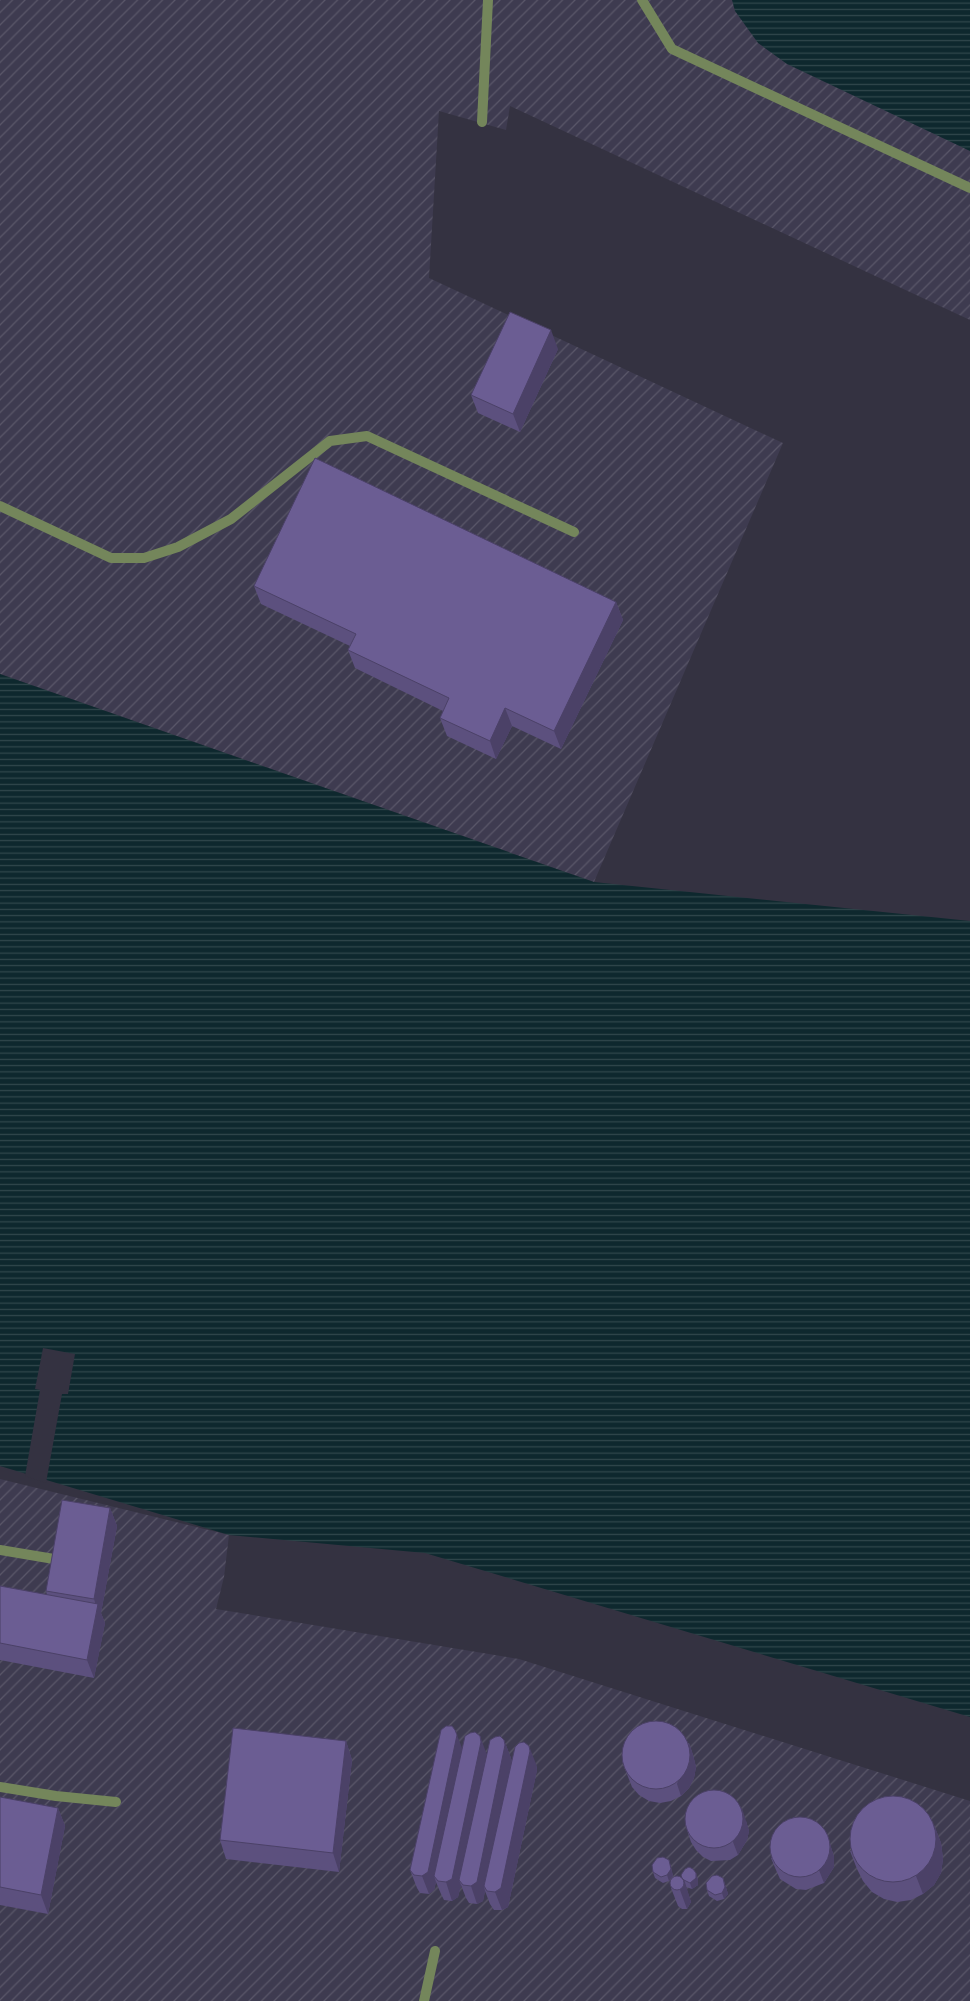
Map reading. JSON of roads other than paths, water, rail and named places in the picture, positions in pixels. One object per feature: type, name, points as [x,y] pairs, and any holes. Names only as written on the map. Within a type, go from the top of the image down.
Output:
[{"type":"lane","points":[[482,122],[488,0]]},
{"type":"lane","points":[[642,0],[672,49],[970,188]]},
{"type":"lane","points":[[0,506],[111,558],[144,558],[178,547],[231,519],[330,441],[367,436],[574,532]]},
{"type":"lane","points":[[0,1550],[54,1558]]},
{"type":"lane","points":[[0,1787],[56,1796],[116,1802]]},
{"type":"lane","points":[[424,2001],[435,1951]]}]
